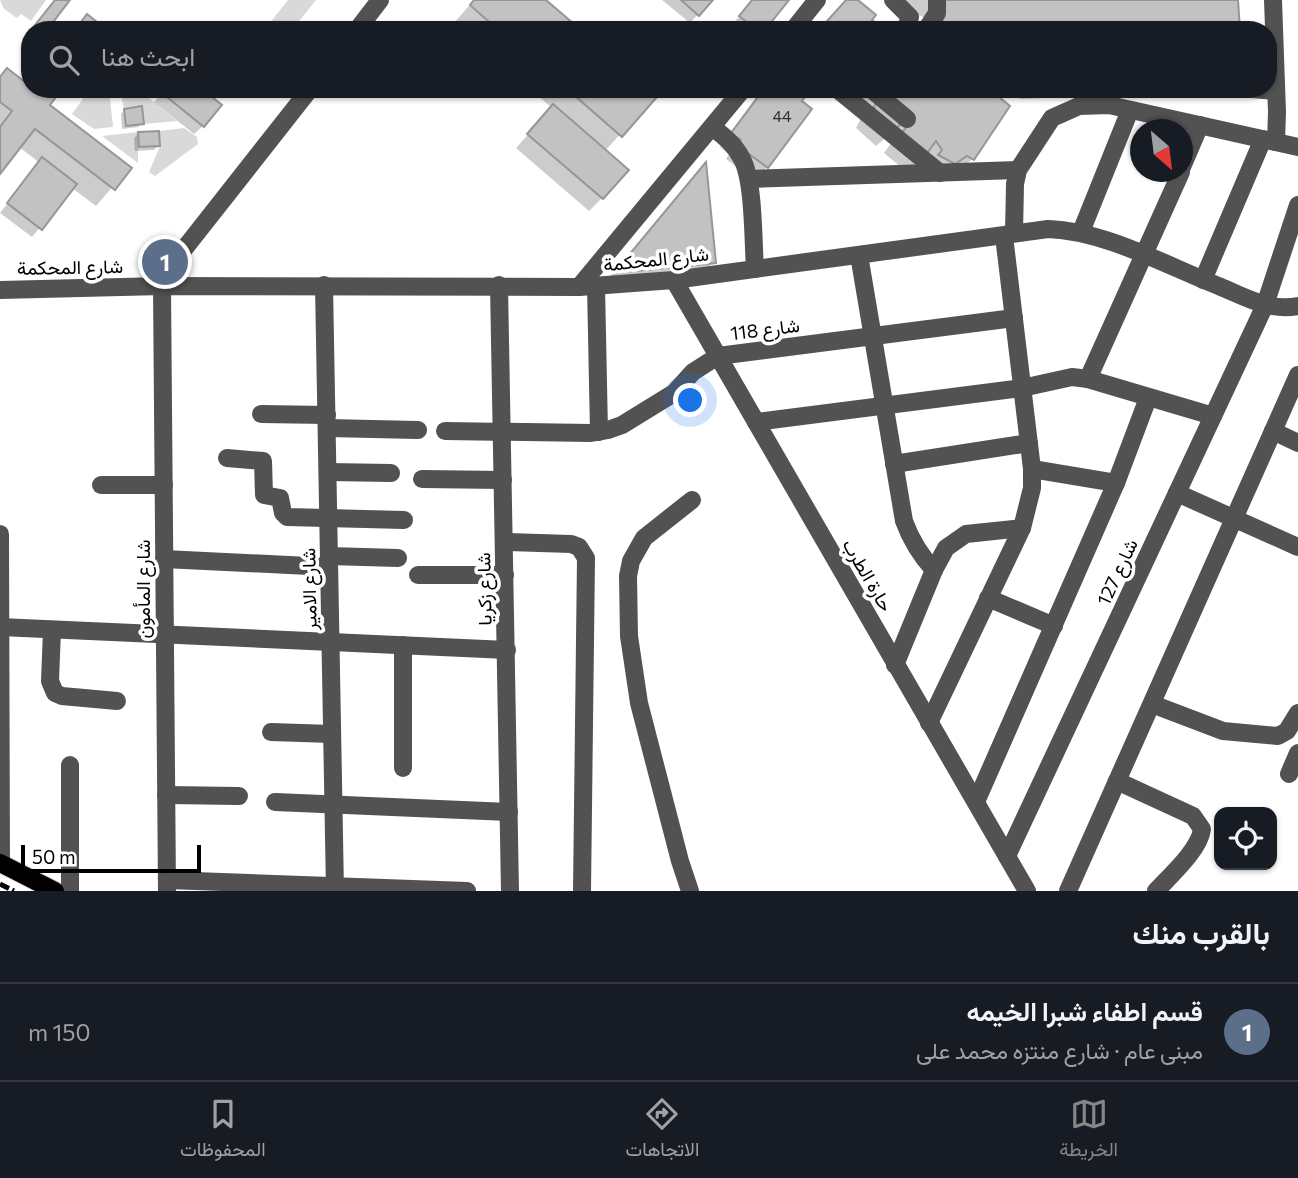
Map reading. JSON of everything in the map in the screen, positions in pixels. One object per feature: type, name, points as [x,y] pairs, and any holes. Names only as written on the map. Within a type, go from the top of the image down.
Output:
[{"type":"main road","points":[[1,863],[55,891]]},
{"type":"street","points":[[363,21],[380,0]]},
{"type":"street","points":[[800,21],[817,0]]},
{"type":"street","points":[[893,0],[910,17],[908,21]]},
{"type":"street","points":[[932,21],[937,13],[937,0]]},
{"type":"street","points":[[1273,0],[1274,21]]},
{"type":"street","points":[[159,286],[303,98]]},
{"type":"street","points":[[599,432],[588,286],[736,98]]},
{"type":"street","points":[[848,98],[940,173]]},
{"type":"street","points":[[885,98],[907,119]]},
{"type":"street","points":[[1203,280],[1270,141],[1275,98]]},
{"type":"street","points":[[929,723],[1022,528],[1032,488],[1014,318],[1009,235],[1018,170],[1052,118],[1079,106],[1094,104],[1298,147]]},
{"type":"street","points":[[1081,232],[1130,110]]},
{"type":"street","points":[[1193,142],[1200,125]]},
{"type":"street","points":[[712,127],[731,142],[744,160],[755,269]]},
{"type":"street","points":[[748,179],[1018,170]]},
{"type":"street","points":[[1088,379],[1176,182]]},
{"type":"street","name":"شارع 127","points":[[1007,856],[1265,305],[1298,205]]},
{"type":"street","name":"شارع المحكمة","points":[[0,290],[159,286],[588,286],[674,280],[1048,229],[1081,232],[1265,305],[1289,308],[1298,306]]},
{"type":"street","points":[[859,255],[904,521],[910,538],[934,569]]},
{"type":"street","name":"حارة الطرب","points":[[674,280],[1027,891]]},
{"type":"street","name":"شارع الامير","points":[[324,285],[335,889]]},
{"type":"street","name":"شارع زكريا","points":[[499,285],[510,891]]},
{"type":"street","name":"شارع المأمون","points":[[159,286],[167,886]]},
{"type":"street","name":"شارع 118","points":[[444,431],[599,432],[622,425],[674,393],[693,372],[718,356],[1014,318]]},
{"type":"street","points":[[1068,891],[1298,375]]},
{"type":"street","points":[[756,422],[1022,388],[1072,377],[1088,379],[1213,416]]},
{"type":"street","points":[[976,802],[1116,483],[1148,398]]},
{"type":"street","points":[[261,414],[418,430]]},
{"type":"street","points":[[1273,431],[1298,443]]},
{"type":"street","points":[[894,464],[1029,443]]},
{"type":"street","points":[[227,458],[262,461],[264,495],[280,498],[284,516],[404,520]]},
{"type":"street","points":[[1032,469],[1116,483]]},
{"type":"street","points":[[328,472],[391,473]]},
{"type":"street","points":[[422,478],[503,480]]},
{"type":"street","points":[[102,485],[163,485]]},
{"type":"street","points":[[1177,493],[1298,547]]},
{"type":"street","points":[[690,891],[639,703],[629,636],[628,576],[631,561],[644,538],[692,500]]},
{"type":"street","points":[[895,665],[934,569],[946,548],[966,534],[1022,528]]},
{"type":"street","points":[[0,534],[1,863]]},
{"type":"street","points":[[504,542],[571,544],[579,547],[586,558],[582,891]]},
{"type":"street","points":[[164,559],[329,562],[398,558]]},
{"type":"street","points":[[418,575],[505,575]]},
{"type":"street","points":[[988,598],[1054,626]]},
{"type":"street","points":[[0,627],[507,650]]},
{"type":"street","points":[[52,630],[50,681],[55,693],[117,701]]},
{"type":"street","points":[[403,645],[403,768]]},
{"type":"street","points":[[1152,704],[1223,731],[1279,736],[1287,731],[1298,713]]},
{"type":"street","points":[[271,732],[332,734]]},
{"type":"street","points":[[1289,774],[1298,753]]},
{"type":"street","points":[[70,765],[70,891]]},
{"type":"street","points":[[1117,781],[1193,816],[1202,829],[1201,837],[1181,864],[1156,891]]},
{"type":"street","points":[[166,795],[239,796]]},
{"type":"street","points":[[275,802],[509,812]]},
{"type":"street","points":[[167,886],[467,891]]},
{"type":"shaded area","points":[[0,0],[46,0],[31,21],[21,14],[17,18],[4,9]]},
{"type":"shaded area","points":[[288,0],[316,0],[299,21],[271,21]]},
{"type":"shaded area","points":[[84,98],[110,98],[113,127],[94,129],[72,114]]},
{"type":"shaded area","points":[[122,98],[149,98],[177,121],[144,124],[142,107],[124,109]]},
{"type":"shaded area","points":[[184,128],[197,137],[198,144],[155,176],[149,172],[160,146],[159,131]]},
{"type":"shaded area","points":[[138,132],[138,163],[102,136]]},
{"type":"building","points":[[55,0],[70,0],[54,21],[38,21]]},
{"type":"building","points":[[474,0],[546,0],[570,21],[488,21],[470,5]]},
{"type":"building","points":[[681,0],[713,0],[699,16]]},
{"type":"building","points":[[752,0],[789,0],[772,21],[745,21],[739,16]]},
{"type":"building","points":[[846,0],[858,0],[876,15],[873,21],[827,21]]},
{"type":"building","points":[[940,0],[1238,0],[1239,21],[936,21]]},
{"type":"building","points":[[87,14],[96,21],[82,21]]},
{"type":"building","points":[[7,68],[21,79],[21,98],[55,98],[50,105],[132,168],[115,190],[35,129],[0,174],[0,127],[12,111],[0,102],[0,77]]},
{"type":"building","points":[[168,98],[213,98],[222,105],[204,127]]},
{"type":"building","points":[[577,98],[656,98],[622,137]]},
{"type":"building","points":[[757,98],[804,98],[802,101],[812,109],[768,168],[738,146],[741,140],[731,133]]},
{"type":"building","points":[[876,98],[1000,98],[1010,106],[974,160],[967,156],[955,164],[938,155],[942,150],[936,141],[925,156],[900,135],[909,124],[907,119],[894,130],[873,110]]},
{"type":"building","points":[[553,104],[629,170],[603,199],[527,134]]},
{"type":"building","points":[[142,106],[144,124],[126,126],[124,109]]},
{"type":"building","points":[[159,131],[160,146],[139,147],[138,132]]},
{"type":"building","points":[[42,157],[77,184],[42,230],[7,203]]},
{"type":"building","points":[[706,162],[716,263],[614,273]]},
{"type":"railway","points":[[0,884],[14,891]]},
{"type":"place","name":"قسم اطفاء شبرا الخيمه","points":[[165,262]]}]
